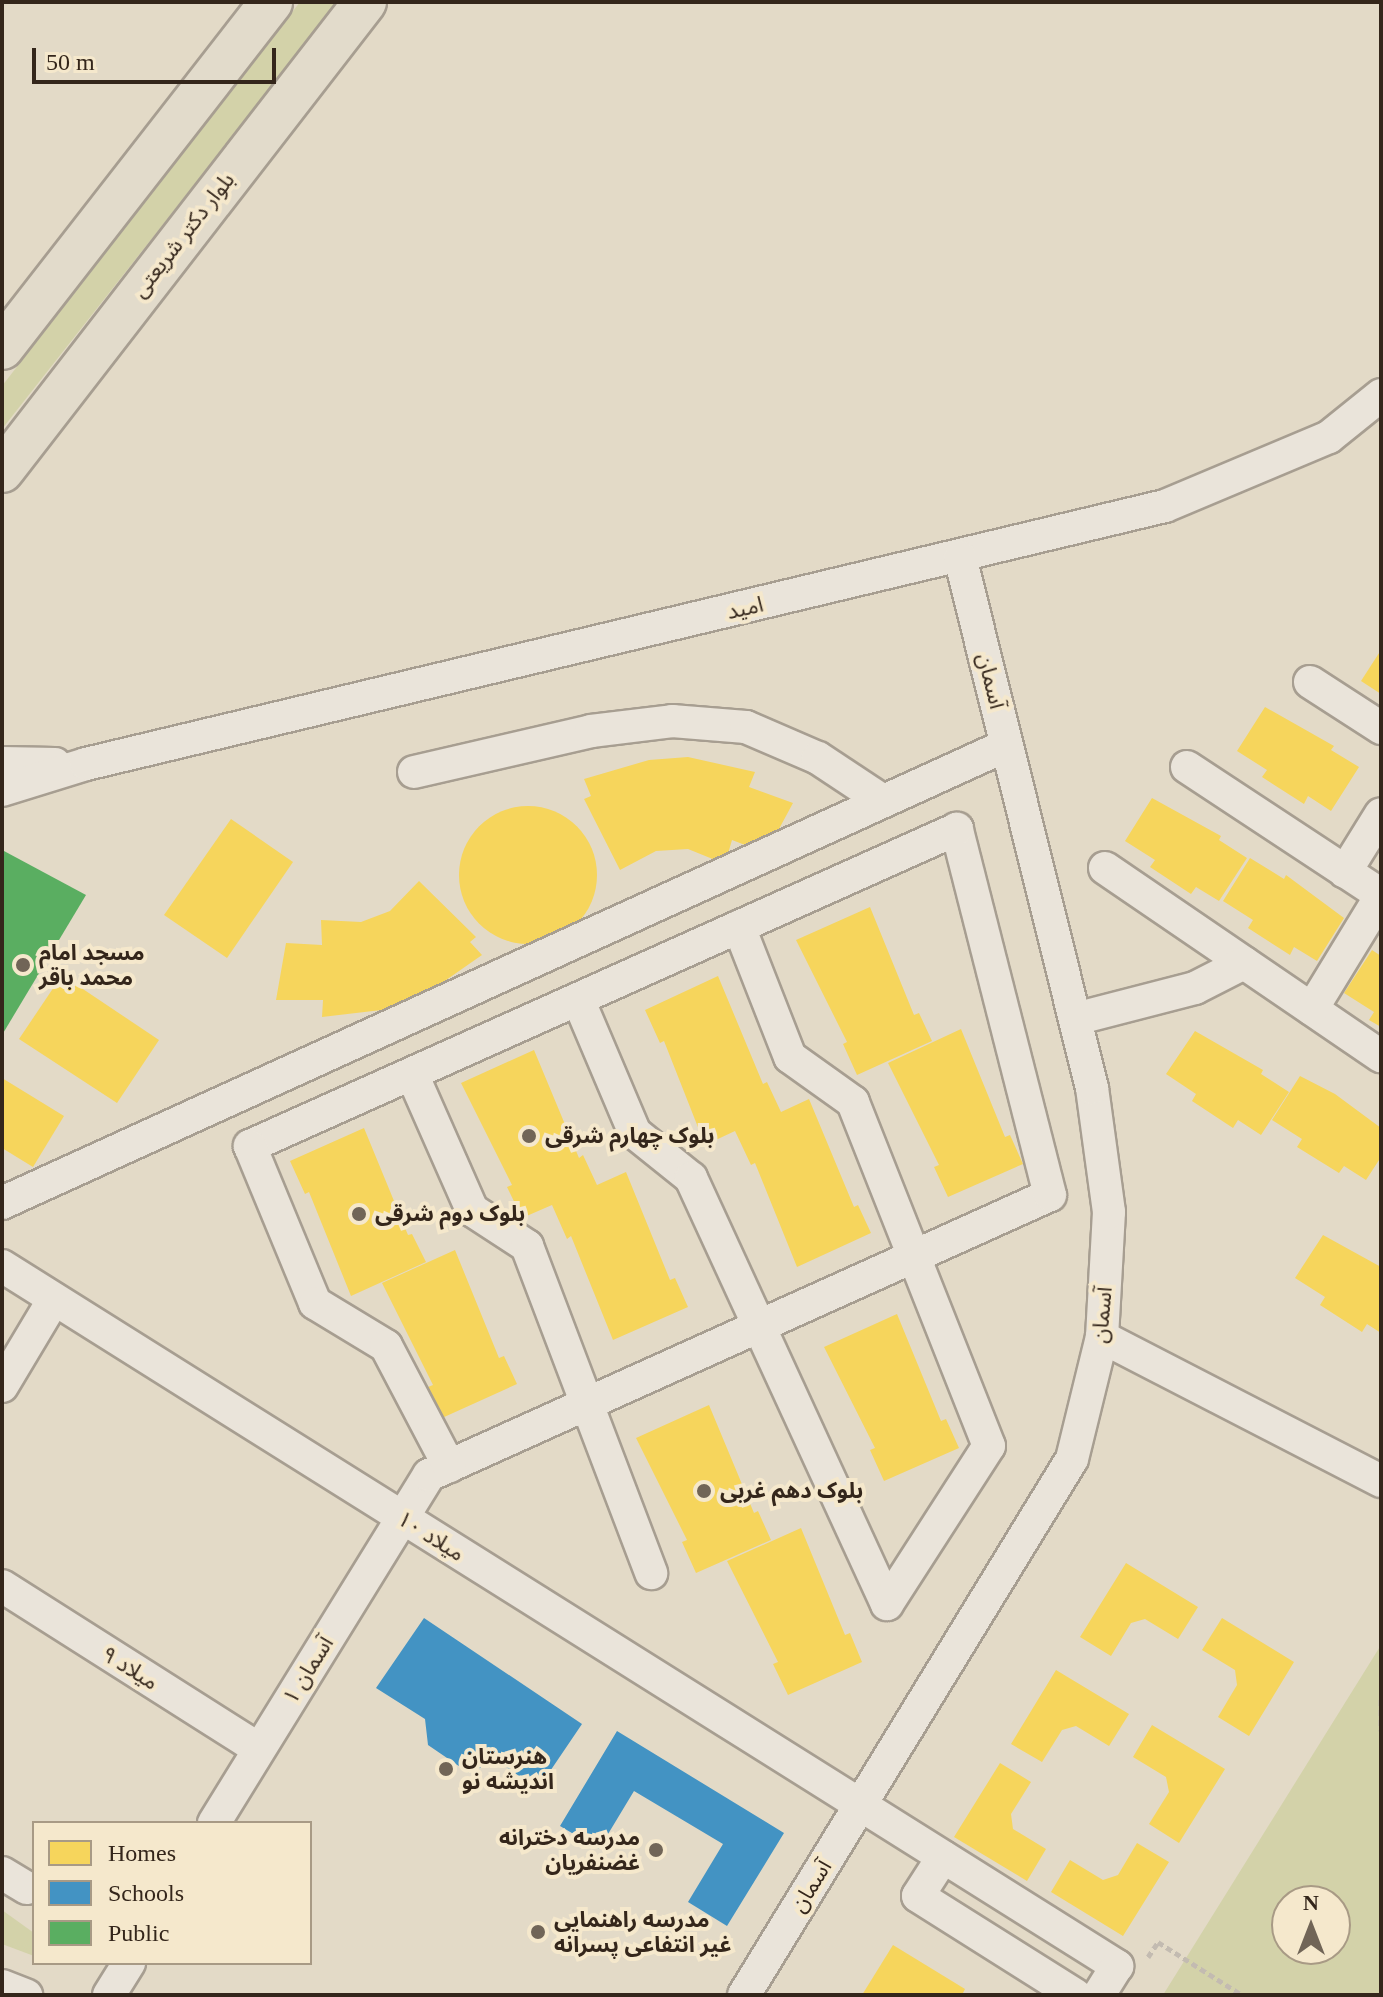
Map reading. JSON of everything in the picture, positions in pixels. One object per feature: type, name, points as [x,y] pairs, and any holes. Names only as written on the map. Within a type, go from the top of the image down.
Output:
[{"type":"main road","points":[[2,348],[271,2]]},
{"type":"main road","name":"بلوار دکتر شریعتی","points":[[2,471],[365,2]]},
{"type":"street","name":"امید","points":[[86,764],[1165,506],[1329,437],[1381,395]]},
{"type":"street","name":"آسمان","points":[[744,1995],[1072,1459],[1102,1337],[1109,1212],[1092,1088],[960,557]]},
{"type":"street","points":[[1310,682],[1381,728]]},
{"type":"street","points":[[414,772],[591,731],[672,721],[746,727],[818,758],[883,801]]},
{"type":"street","points":[[2,1203],[1007,745]]},
{"type":"street","points":[[2,763],[86,764]]},
{"type":"street","points":[[2,790],[86,764]]},
{"type":"street","points":[[1187,767],[1381,896],[1312,1009]]},
{"type":"street","points":[[1345,872],[1381,814]]},
{"type":"street","name":"آسمان ۱","points":[[215,1821],[429,1475],[1050,1195],[957,829],[739,927]]},
{"type":"street","points":[[1105,868],[1381,1056]]},
{"type":"street","points":[[449,1466],[386,1346],[315,1303],[250,1146],[412,1074],[578,999],[739,927],[790,1057],[853,1102],[989,1446],[887,1604],[691,1178],[635,1133],[578,999]]},
{"type":"street","points":[[1075,1019],[1195,988],[1244,963]]},
{"type":"street","points":[[412,1074],[472,1210],[527,1246],[651,1573]]},
{"type":"street","name":"میلاد ۱۰","points":[[2,1266],[1117,1966],[1099,1995]]},
{"type":"street","points":[[2,1386],[54,1299]]},
{"type":"street","points":[[1102,1337],[1377,1469]]},
{"type":"street","name":"میلاد ۹","points":[[2,1586],[259,1749]]},
{"type":"street","points":[[943,1857],[918,1896],[1075,1995]]},
{"type":"street","points":[[109,1995],[128,1965]]},
{"type":"street","points":[[2,1986],[26,1995]]},
{"type":"path","points":[[1381,1699],[1381,1731]]},
{"type":"path","points":[[1158,1942],[1242,1995]]},
{"type":"green space","points":[[300,2],[338,2],[2,429],[2,386]]},
{"type":"green space","points":[[1381,1645],[1381,1995],[1163,1995]]},
{"type":"green space","points":[[2,1910],[32,1932],[32,1955],[2,1944]]},
{"type":"building: Homes","points":[[1381,650],[1381,694],[1361,681]]},
{"type":"building: Homes","points":[[1265,707],[1334,746],[1331,750],[1359,767],[1331,811],[1308,796],[1304,804],[1262,777],[1267,770],[1237,751]]},
{"type":"building: Homes","points":[[688,757],[755,772],[749,787],[793,803],[766,853],[732,840],[725,864],[688,849],[656,851],[620,870],[584,799],[591,796],[584,779],[649,760]]},
{"type":"building: Homes","points":[[1152,798],[1221,836],[1219,840],[1247,858],[1219,901],[1196,887],[1191,894],[1150,867],[1155,860],[1125,841]]},
{"type":"building: Homes","points":[[528,806],[554,811],[577,826],[592,849],[597,875],[592,901],[577,924],[554,939],[528,944],[502,939],[479,924],[464,901],[459,875],[464,849],[479,826],[502,811]]},
{"type":"building: Homes","points":[[231,819],[293,862],[227,958],[164,915]]},
{"type":"building: Homes","points":[[1250,858],[1284,879],[1286,875],[1344,918],[1317,961],[1294,947],[1290,955],[1248,928],[1253,920],[1223,901]]},
{"type":"building: Homes","points":[[419,881],[476,937],[470,942],[482,955],[426,994],[390,1009],[322,1017],[323,1000],[276,1000],[286,943],[322,945],[321,920],[361,922],[390,911]]},
{"type":"building: Homes","points":[[870,907],[914,1015],[919,1013],[932,1041],[857,1075],[843,1044],[847,1042],[796,940]]},
{"type":"building: Homes","points":[[1372,950],[1381,956],[1381,1027],[1369,1020],[1374,1012],[1344,993]]},
{"type":"building: Homes","points":[[62,975],[159,1040],[117,1103],[19,1039]]},
{"type":"building: Homes","points":[[718,976],[763,1084],[767,1082],[781,1112],[809,1099],[854,1207],[858,1205],[871,1233],[797,1267],[755,1163],[751,1165],[735,1131],[705,1145],[664,1041],[660,1043],[645,1010]]},
{"type":"building: Homes","points":[[961,1029],[1005,1137],[1010,1135],[1023,1164],[948,1197],[934,1167],[939,1165],[888,1063]]},
{"type":"building: Homes","points":[[1195,1031],[1263,1070],[1261,1074],[1289,1092],[1261,1135],[1238,1120],[1233,1128],[1192,1101],[1196,1094],[1166,1074]]},
{"type":"building: Homes","points":[[534,1050],[579,1158],[583,1155],[597,1185],[626,1172],[670,1280],[675,1278],[688,1307],[613,1340],[571,1236],[567,1239],[552,1205],[522,1218],[507,1187],[512,1185],[461,1083]]},
{"type":"building: Homes","points":[[1300,1076],[1335,1094],[1381,1128],[1381,1157],[1366,1180],[1344,1166],[1339,1173],[1297,1147],[1302,1139],[1272,1120]]},
{"type":"building: Homes","points":[[2,1078],[64,1116],[33,1167],[2,1148]]},
{"type":"building: Homes","name":"بلوک دوم شرقی","points":[[364,1128],[408,1235],[412,1234],[426,1262],[351,1296],[309,1192],[305,1194],[290,1161]]},
{"type":"building: Homes","points":[[1323,1235],[1381,1267],[1381,1333],[1367,1324],[1362,1332],[1320,1305],[1325,1297],[1295,1278]]},
{"type":"building: Homes","points":[[455,1250],[499,1358],[504,1356],[517,1384],[442,1418],[428,1387],[433,1385],[382,1283]]},
{"type":"building: Homes","points":[[897,1314],[941,1421],[946,1419],[959,1448],[884,1481],[870,1450],[875,1448],[824,1347]]},
{"type":"building: Homes","name":"بلوک دهم غربی","points":[[709,1405],[754,1513],[758,1511],[771,1540],[696,1573],[682,1542],[687,1540],[636,1438]]},
{"type":"building: Homes","points":[[801,1528],[845,1635],[850,1633],[862,1662],[788,1695],[773,1664],[778,1662],[727,1561]]},
{"type":"building: Homes","points":[[1126,1563],[1198,1607],[1178,1639],[1145,1619],[1131,1623],[1111,1656],[1080,1637]]},
{"type":"building: Homes","points":[[1222,1618],[1294,1662],[1249,1736],[1218,1717],[1237,1685],[1235,1670],[1202,1650]]},
{"type":"building: Homes","points":[[1056,1670],[1129,1714],[1109,1746],[1076,1726],[1062,1730],[1042,1762],[1011,1744]]},
{"type":"building: Homes","points":[[1152,1725],[1225,1769],[1179,1843],[1149,1824],[1169,1792],[1166,1777],[1133,1757]]},
{"type":"building: Homes","points":[[1000,1763],[1031,1782],[1011,1814],[1013,1829],[1046,1849],[1027,1881],[954,1837]]},
{"type":"building: Homes","points":[[1137,1843],[1169,1862],[1123,1936],[1051,1892],[1070,1860],[1103,1880],[1118,1875]]},
{"type":"building: Homes","points":[[893,1945],[965,1989],[962,1995],[862,1995]]},
{"type":"building: Schools","points":[[424,1618],[582,1724],[538,1789],[496,1760],[469,1773],[428,1745],[425,1719],[376,1688]]},
{"type":"building: Schools","points":[[617,1731],[784,1833],[727,1926],[688,1902],[723,1844],[634,1791],[599,1849],[560,1826]]},
{"type":"building: Public","name":"مسجد امام محمد باقر","points":[[4,851],[86,895],[2,1035],[2,853]]},
{"type":"place","name":"مسجد امام محمد باقر","points":[[23,965]]},
{"type":"place","name":"بلوک چهارم شرقی","points":[[529,1136]]},
{"type":"place","name":"بلوک دوم شرقی","points":[[359,1214]]},
{"type":"place","name":"بلوک دهم غربی","points":[[704,1491]]},
{"type":"place","name":"هنرستان اندیشه نو","points":[[446,1769]]},
{"type":"place","name":"مدرسه دخترانه غضنفریان","points":[[656,1850]]},
{"type":"place","name":"مدرسه راهنمایی غیر انتفاعی پسرانه","points":[[538,1932]]}]
